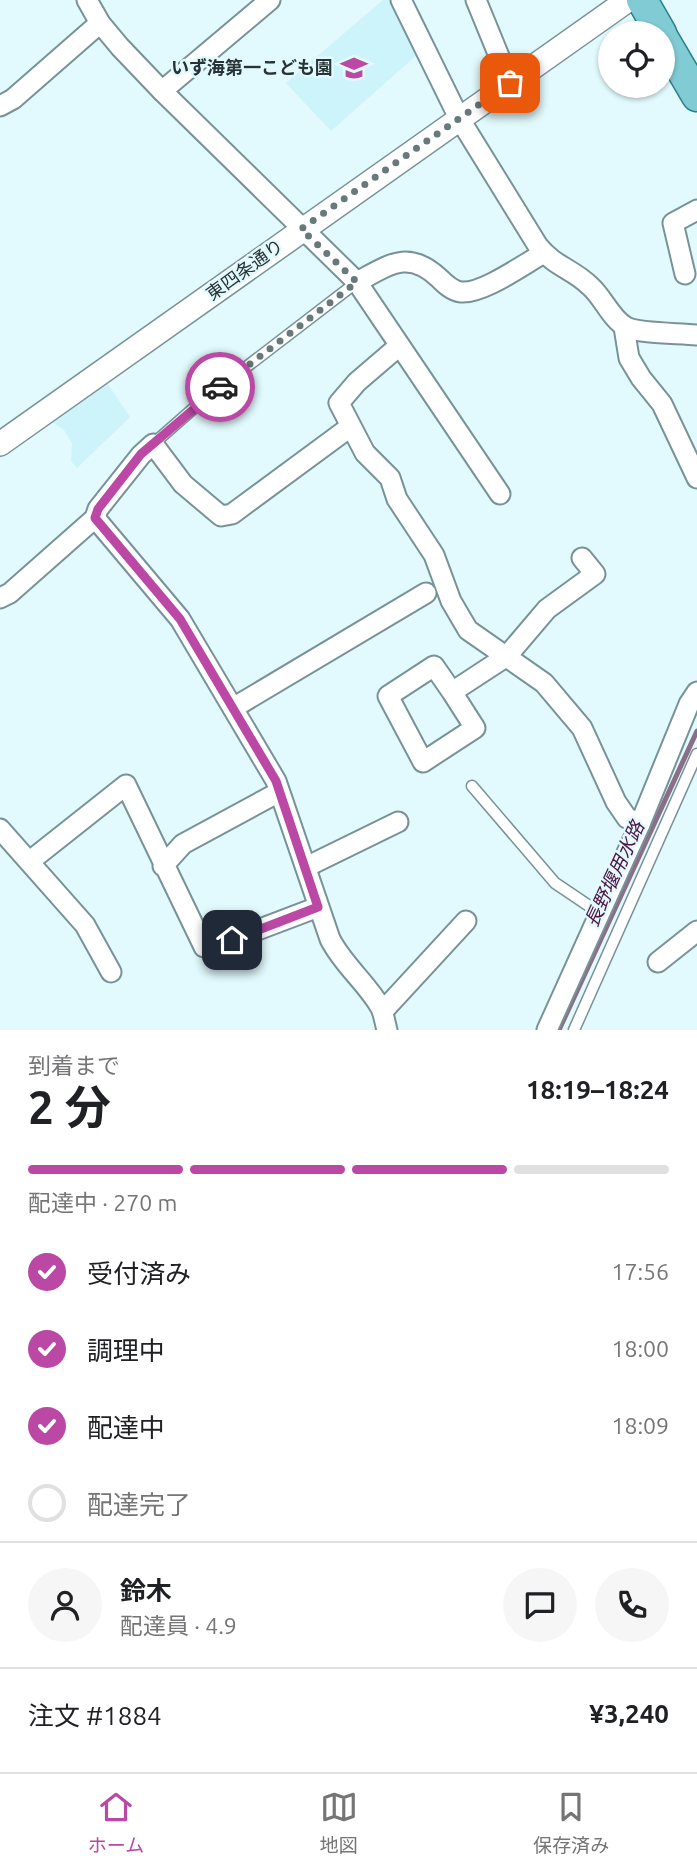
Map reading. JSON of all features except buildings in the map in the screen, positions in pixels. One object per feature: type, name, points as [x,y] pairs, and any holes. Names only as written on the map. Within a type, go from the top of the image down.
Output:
[{"type":"main road","points":[[642,0],[654,21]]},
{"type":"main road","points":[[675,58],[697,96]]},
{"type":"street","points":[[87,0],[100,23],[162,91],[357,282],[500,495]]},
{"type":"street","points":[[162,91],[270,0]]},
{"type":"street","points":[[401,0],[459,118],[544,253],[550,260],[592,287],[624,327],[629,358],[640,378],[662,404],[697,478]]},
{"type":"street","points":[[476,0],[510,83]]},
{"type":"street","name":"東四条通り","points":[[0,443],[628,0]]},
{"type":"street","points":[[0,106],[13,99],[100,23]]},
{"type":"street","points":[[685,274],[673,223],[697,210]]},
{"type":"street","points":[[357,282],[390,264],[407,261],[425,265],[449,288],[460,292],[477,290],[544,253]]},
{"type":"street","points":[[624,327],[636,331],[697,335]]},
{"type":"street","points":[[399,346],[357,382],[339,403],[350,427],[365,453],[390,478],[397,499],[434,555],[451,601],[468,630],[544,684],[582,728],[616,802],[627,818],[640,824]]},
{"type":"street","points":[[0,598],[10,593],[95,518],[98,509],[141,454],[153,444],[183,484],[221,516],[232,514],[350,427]]},
{"type":"street","points":[[95,518],[180,619],[276,781],[318,907],[338,956],[385,1021],[466,921]]},
{"type":"street","points":[[452,692],[507,656],[547,610],[595,574],[582,558]]},
{"type":"street","points":[[233,708],[426,593]]},
{"type":"street","points":[[434,666],[452,692],[475,728],[423,762],[388,696],[434,666]]},
{"type":"street","points":[[547,1030],[694,703]]},
{"type":"street","points":[[30,862],[126,785],[204,947],[210,948],[318,907]]},
{"type":"street","points":[[163,866],[183,844],[279,792]]},
{"type":"street","points":[[306,867],[398,822]]},
{"type":"street","points":[[0,829],[85,925],[111,972]]},
{"type":"street","points":[[658,962],[697,931]]},
{"type":"lane","points":[[153,444],[202,401],[357,282]]},
{"type":"lane","points":[[574,1030],[697,754]]},
{"type":"lane","points":[[472,786],[555,883],[601,914]]},
{"type":"shaded area","name":"いず海第一こども園","points":[[383,0],[395,0],[420,52],[331,131],[286,83]]},
{"type":"shaded area","points":[[105,380],[130,417],[77,468],[71,461],[72,443],[64,430],[50,420]]},
{"type":"waterway","name":"長野堰用水路","points":[[559,1030],[697,731]]},
{"type":"way so far","points":[[220,387],[357,282],[301,229],[510,83]]},
{"type":"place","name":"いず海第一こども園","points":[[354,68]]},
{"type":"route","points":[[220,387],[141,454],[98,509],[95,518],[180,619],[276,781],[306,867],[318,907],[232,940]]}]
